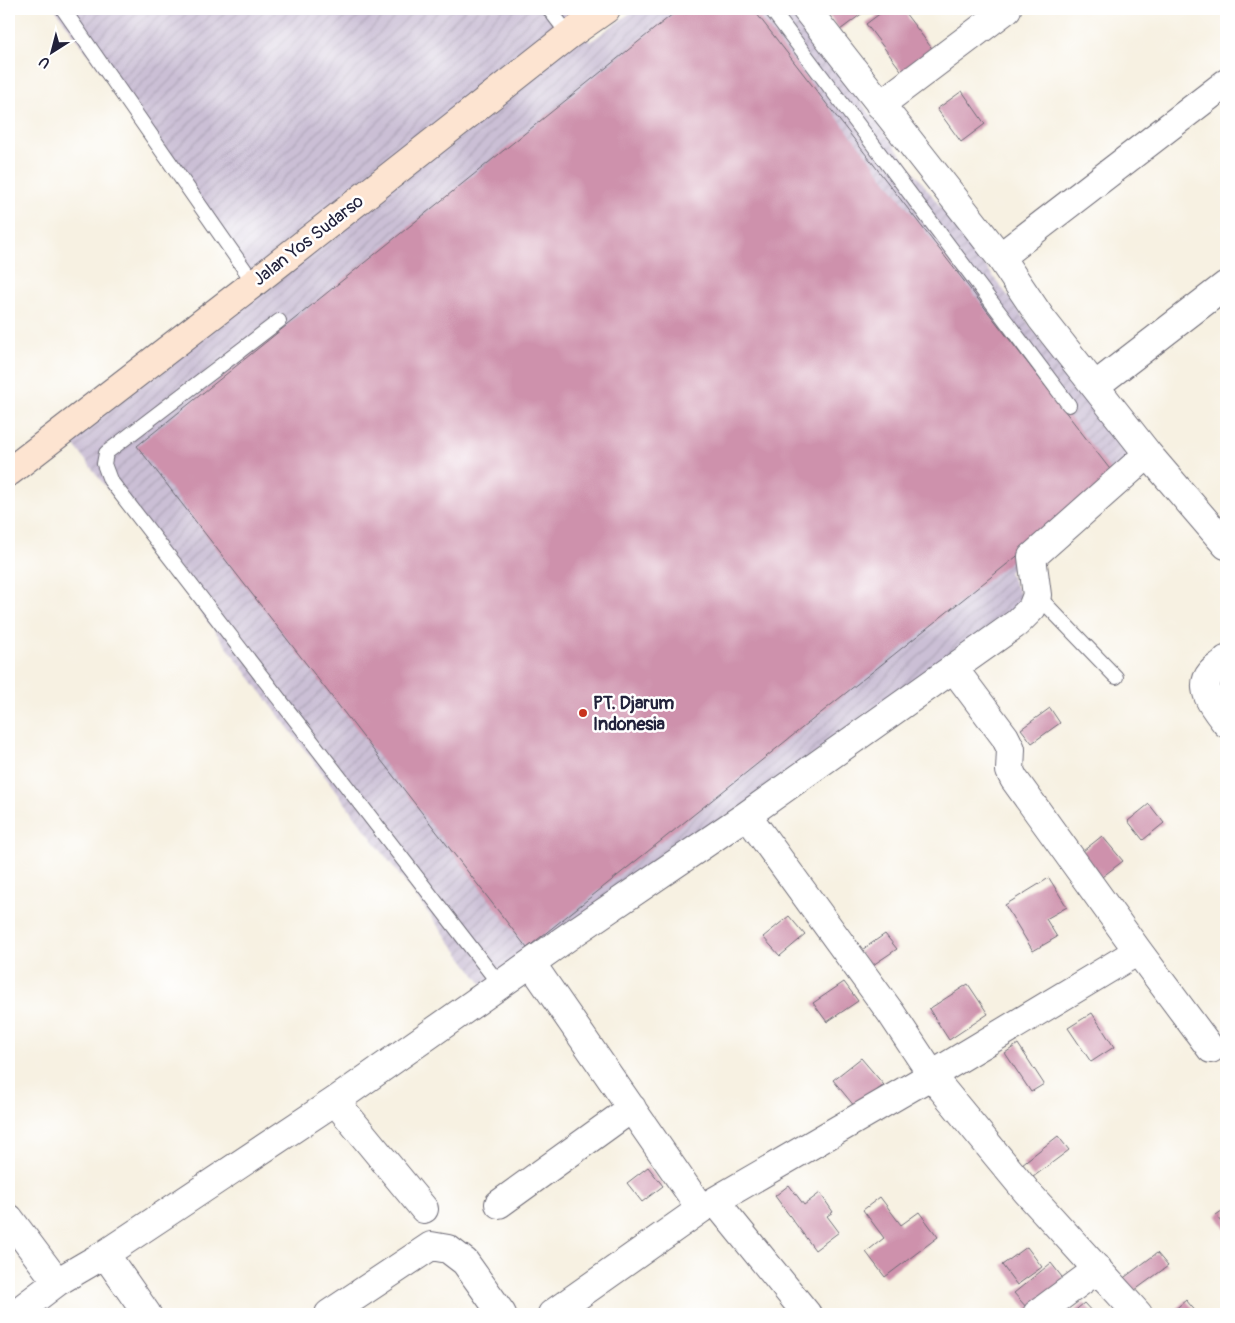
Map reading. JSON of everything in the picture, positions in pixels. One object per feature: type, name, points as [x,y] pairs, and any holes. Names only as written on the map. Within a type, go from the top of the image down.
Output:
[{"type":"street","name":"Jalan Yos Sudarso","points":[[9,472],[254,283],[569,35],[606,9]]},
{"type":"street","points":[[806,9],[1000,257],[1041,318],[1148,454],[1226,545]]},
{"type":"street","points":[[880,105],[1007,9]]},
{"type":"street","points":[[1000,257],[1226,83]]},
{"type":"street","points":[[1095,386],[1226,285]]},
{"type":"street","points":[[15,1314],[57,1282],[105,1254],[335,1101],[531,963],[747,815],[1018,623],[1032,608],[1037,595],[1032,557],[1148,454]]},
{"type":"street","points":[[1226,660],[1210,674],[1206,684],[1210,700],[1226,723]]},
{"type":"street","points":[[954,669],[1012,749],[1010,771],[1014,779],[1211,1049]]},
{"type":"street","points":[[747,815],[891,1013],[932,1075],[1027,1192],[1138,1314]]},
{"type":"street","points":[[552,1314],[708,1205],[932,1075],[1138,951]]},
{"type":"street","points":[[531,963],[632,1108],[708,1205],[807,1314]]},
{"type":"street","points":[[335,1101],[424,1209]]},
{"type":"street","points":[[499,1204],[632,1108]]},
{"type":"street","points":[[9,1218],[57,1282]]},
{"type":"street","points":[[329,1314],[431,1246],[448,1249],[465,1262],[502,1314]]},
{"type":"street","points":[[105,1254],[146,1314]]},
{"type":"street","points":[[1037,1314],[1098,1269]]},
{"type":"lane","points":[[63,9],[254,283]]},
{"type":"lane","points":[[549,9],[569,35]]},
{"type":"lane","points":[[771,9],[1069,405]]},
{"type":"lane","points":[[280,321],[106,453],[104,464],[110,480],[500,985]]},
{"type":"lane","points":[[1037,595],[1116,677]]},
{"type":"shaded area","name":"PT. Djarum Indonesia","points":[[55,9],[565,9],[590,42],[636,9],[791,9],[1136,465],[1009,572],[1026,606],[485,988],[68,437],[263,291]]},
{"type":"building","name":"PT. Djarum Indonesia","points":[[679,9],[753,9],[1116,477],[527,948],[137,446]]},
{"type":"building","points":[[823,9],[868,9],[840,30]]},
{"type":"building","points":[[886,9],[902,9],[937,55],[907,78],[866,24]]},
{"type":"building","points":[[962,91],[985,124],[961,142],[937,109]]},
{"type":"building","points":[[1050,708],[1060,723],[1032,743],[1021,729]]},
{"type":"building","points":[[1149,804],[1164,823],[1143,840],[1128,821]]},
{"type":"building","points":[[1102,836],[1123,861],[1098,880],[1078,855]]},
{"type":"building","points":[[1049,878],[1067,907],[1046,919],[1057,937],[1033,951],[1005,905]]},
{"type":"building","points":[[789,916],[805,935],[780,956],[763,937]]},
{"type":"building","points":[[885,934],[897,949],[870,967],[859,952]]},
{"type":"building","points":[[844,982],[858,1001],[827,1022],[813,1003]]},
{"type":"building","points":[[968,984],[988,1014],[949,1040],[929,1009]]},
{"type":"building","points":[[1092,1013],[1114,1047],[1091,1062],[1068,1028]]},
{"type":"building","points":[[1018,1044],[1044,1084],[1031,1092],[1005,1053]]},
{"type":"building","points":[[861,1058],[884,1085],[855,1107],[833,1080]]},
{"type":"building","points":[[1058,1136],[1069,1150],[1033,1177],[1022,1164]]},
{"type":"building","points":[[648,1167],[663,1186],[642,1202],[627,1183]]},
{"type":"building","points":[[789,1185],[804,1205],[820,1193],[833,1212],[827,1216],[839,1232],[815,1250],[775,1196]]},
{"type":"building","points":[[880,1197],[901,1225],[919,1212],[938,1237],[885,1277],[866,1252],[884,1238],[863,1210]]},
{"type":"building","points":[[1226,1208],[1226,1230],[1216,1215]]},
{"type":"building","points":[[1027,1247],[1042,1267],[1017,1285],[1002,1265]]},
{"type":"building","points":[[1157,1253],[1168,1266],[1131,1293],[1121,1280]]},
{"type":"building","points":[[1051,1263],[1069,1286],[1032,1314],[1014,1293]]},
{"type":"building","points":[[1186,1300],[1198,1314],[1174,1314],[1172,1312]]},
{"type":"building","points":[[1084,1303],[1094,1314],[1071,1314]]},
{"type":"place","name":"PT. Djarum Indonesia","points":[[583,713]]}]
